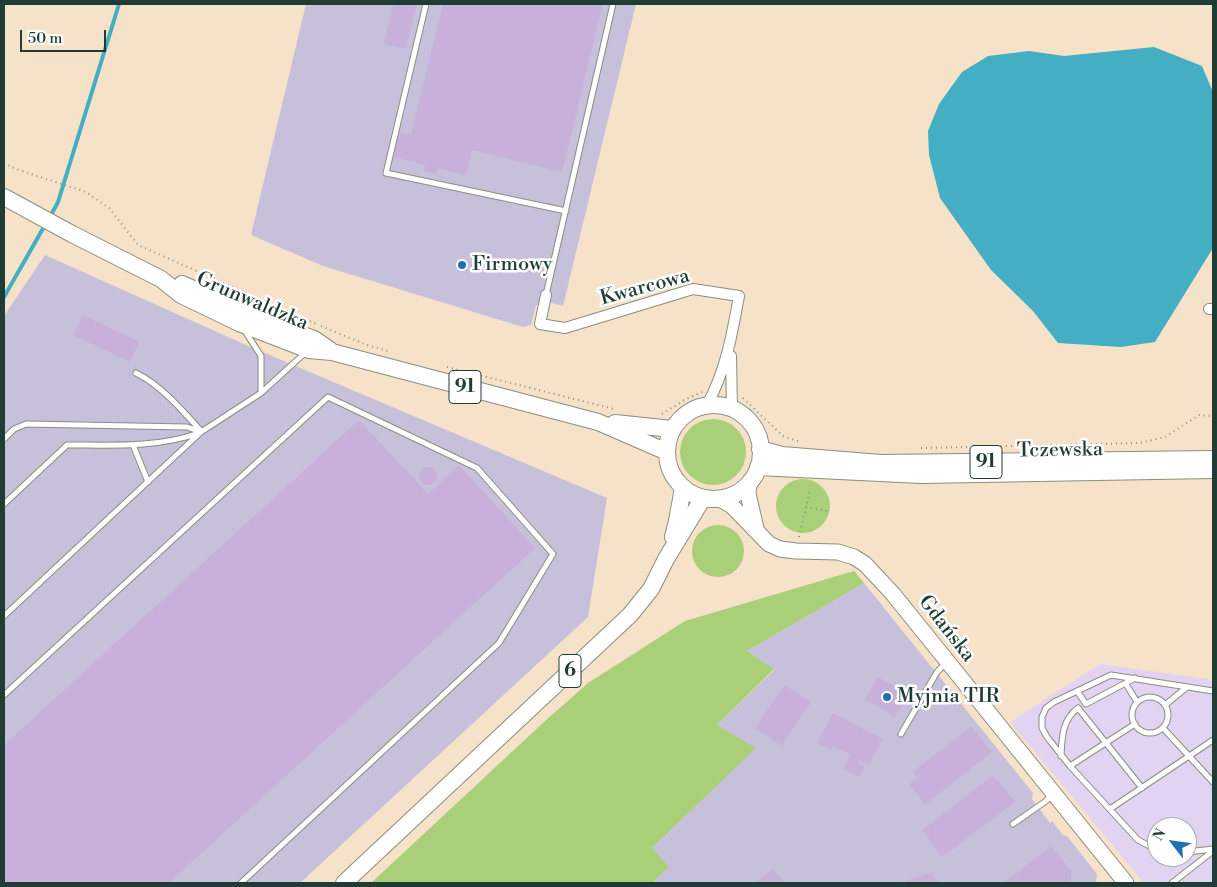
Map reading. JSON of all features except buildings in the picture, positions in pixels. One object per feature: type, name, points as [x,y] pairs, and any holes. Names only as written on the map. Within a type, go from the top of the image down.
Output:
[{"type":"main road","name":"Grunwaldzka","points":[[7,197],[45,219],[161,279],[181,295],[239,323],[309,350],[332,352],[598,422],[666,452]]},
{"type":"main road","name":"Grunwaldzka","points":[[161,279],[181,283],[275,325],[314,339],[332,352]]},
{"type":"main road","points":[[705,398],[716,405],[737,403],[758,436],[760,449],[758,468],[749,483],[736,494],[720,499],[703,498],[692,494],[683,488],[674,477],[668,465],[666,452],[672,429],[705,398]]},
{"type":"main road","name":"Grunwaldzka","points":[[598,422],[672,429]]},
{"type":"main road","name":"Tczewska","points":[[760,449],[782,455],[881,463],[1213,459]]},
{"type":"main road","name":"Tczewska","points":[[758,468],[921,474],[1213,470]]},
{"type":"main road","name":"6","points":[[666,559],[677,521],[683,488]]},
{"type":"main road","name":"6","points":[[344,883],[630,615],[651,589],[666,559],[703,498]]},
{"type":"street","name":"Kwarcowa","points":[[546,296],[540,324],[565,328],[693,289],[739,296],[731,345],[717,389],[705,398]]},
{"type":"street","name":"Kwarcowa","points":[[731,345],[737,403]]},
{"type":"street","name":"Gdańska","points":[[749,483],[749,501],[757,529]]},
{"type":"street","name":"Gdańska","points":[[720,499],[732,506],[757,529],[769,544],[780,549],[796,552],[838,552],[854,557],[865,564],[893,594],[1126,883]]},
{"type":"lane","points":[[426,4],[386,173],[566,211]]},
{"type":"lane","points":[[546,296],[613,4]]},
{"type":"lane","points":[[239,323],[262,356],[261,393]]},
{"type":"lane","points":[[4,616],[201,432],[261,393],[309,350]]},
{"type":"lane","points":[[136,373],[150,381],[178,406],[201,432]]},
{"type":"lane","points":[[4,695],[328,398],[477,468],[553,554],[499,643],[241,883]]},
{"type":"lane","points":[[4,438],[14,429],[26,424],[188,428],[201,432]]},
{"type":"lane","points":[[4,504],[67,445],[133,445],[179,440],[201,432]]},
{"type":"lane","points":[[133,445],[148,482]]},
{"type":"lane","points":[[901,734],[937,672],[947,663]]},
{"type":"lane","points":[[1147,845],[1138,840],[1061,756],[1042,728],[1042,717],[1046,708],[1054,702],[1110,675],[1213,691]]},
{"type":"lane","points":[[1061,756],[1062,734],[1065,723],[1071,713],[1135,678]]},
{"type":"lane","points":[[1126,684],[1138,702]]},
{"type":"lane","points":[[1165,704],[1187,687]]},
{"type":"lane","points":[[1077,690],[1086,704]]},
{"type":"lane","points":[[1152,697],[1159,699],[1165,704],[1168,716],[1163,728],[1156,732],[1148,733],[1140,730],[1135,724],[1133,717],[1134,709],[1138,702],[1144,698],[1152,697]]},
{"type":"lane","points":[[1078,708],[1142,788]]},
{"type":"lane","points":[[1070,766],[1135,724]]},
{"type":"lane","points":[[1163,728],[1213,782]]},
{"type":"lane","points":[[1110,808],[1213,740]]},
{"type":"lane","points":[[1013,824],[1046,801],[1053,792]]},
{"type":"lane","points":[[1197,851],[1213,850]]},
{"type":"lane","points":[[1172,883],[1213,850]]},
{"type":"path","points":[[4,163],[86,192],[110,208],[138,245],[306,320],[367,345],[394,353]]},
{"type":"path","points":[[440,365],[618,410]]},
{"type":"path","points":[[656,415],[663,414],[686,399],[705,398]]},
{"type":"path","points":[[737,403],[784,436],[809,444]]},
{"type":"path","points":[[920,448],[1140,443],[1165,437],[1200,415],[1213,415]]},
{"type":"path","points":[[796,552],[810,490]]},
{"type":"path","points":[[806,506],[827,511]]},
{"type":"shaded area","points":[[306,4],[636,4],[563,306],[540,300],[538,305],[536,305],[531,325],[523,327],[323,266],[251,235]]},
{"type":"shaded area","points":[[45,255],[246,345],[607,498],[588,617],[300,883],[4,883],[4,316]]},
{"type":"shaded area","points":[[864,583],[1033,793],[1032,799],[1050,823],[1052,821],[1063,835],[1067,836],[1097,874],[1096,883],[656,883],[654,880],[652,848],[755,748],[717,725],[774,670],[747,651]]},
{"type":"shaded area","points":[[1100,664],[1213,680],[1213,883],[1144,883],[1010,722]]},
{"type":"green space","points":[[707,419],[719,419],[731,424],[741,434],[746,446],[744,465],[731,480],[719,485],[707,485],[695,480],[685,470],[680,458],[680,446],[685,434],[695,424]]},
{"type":"green space","points":[[803,479],[813,481],[822,487],[828,496],[830,506],[828,516],[822,525],[813,531],[803,533],[793,531],[784,525],[778,516],[776,506],[778,496],[784,487],[793,481]]},
{"type":"green space","points":[[713,525],[723,525],[737,532],[744,546],[744,556],[737,570],[723,577],[713,577],[703,573],[696,566],[692,556],[692,546],[696,536],[703,529]]},
{"type":"green space","points":[[854,571],[864,583],[747,651],[774,669],[717,725],[756,748],[652,848],[669,867],[654,880],[656,883],[371,883],[588,683],[685,621]]},
{"type":"water","points":[[1154,47],[1202,66],[1213,92],[1213,248],[1155,342],[1121,347],[1058,343],[1033,311],[991,270],[940,198],[929,155],[928,131],[939,104],[962,72],[988,56],[1029,51],[1064,56]]},
{"type":"waterway","points":[[50,217],[58,202],[119,4]]},
{"type":"waterway","points":[[4,297],[45,225]]},
{"type":"place","name":"Firmowy","points":[[462,265]]},
{"type":"place","name":"Myjnia TIR","points":[[887,697]]}]
